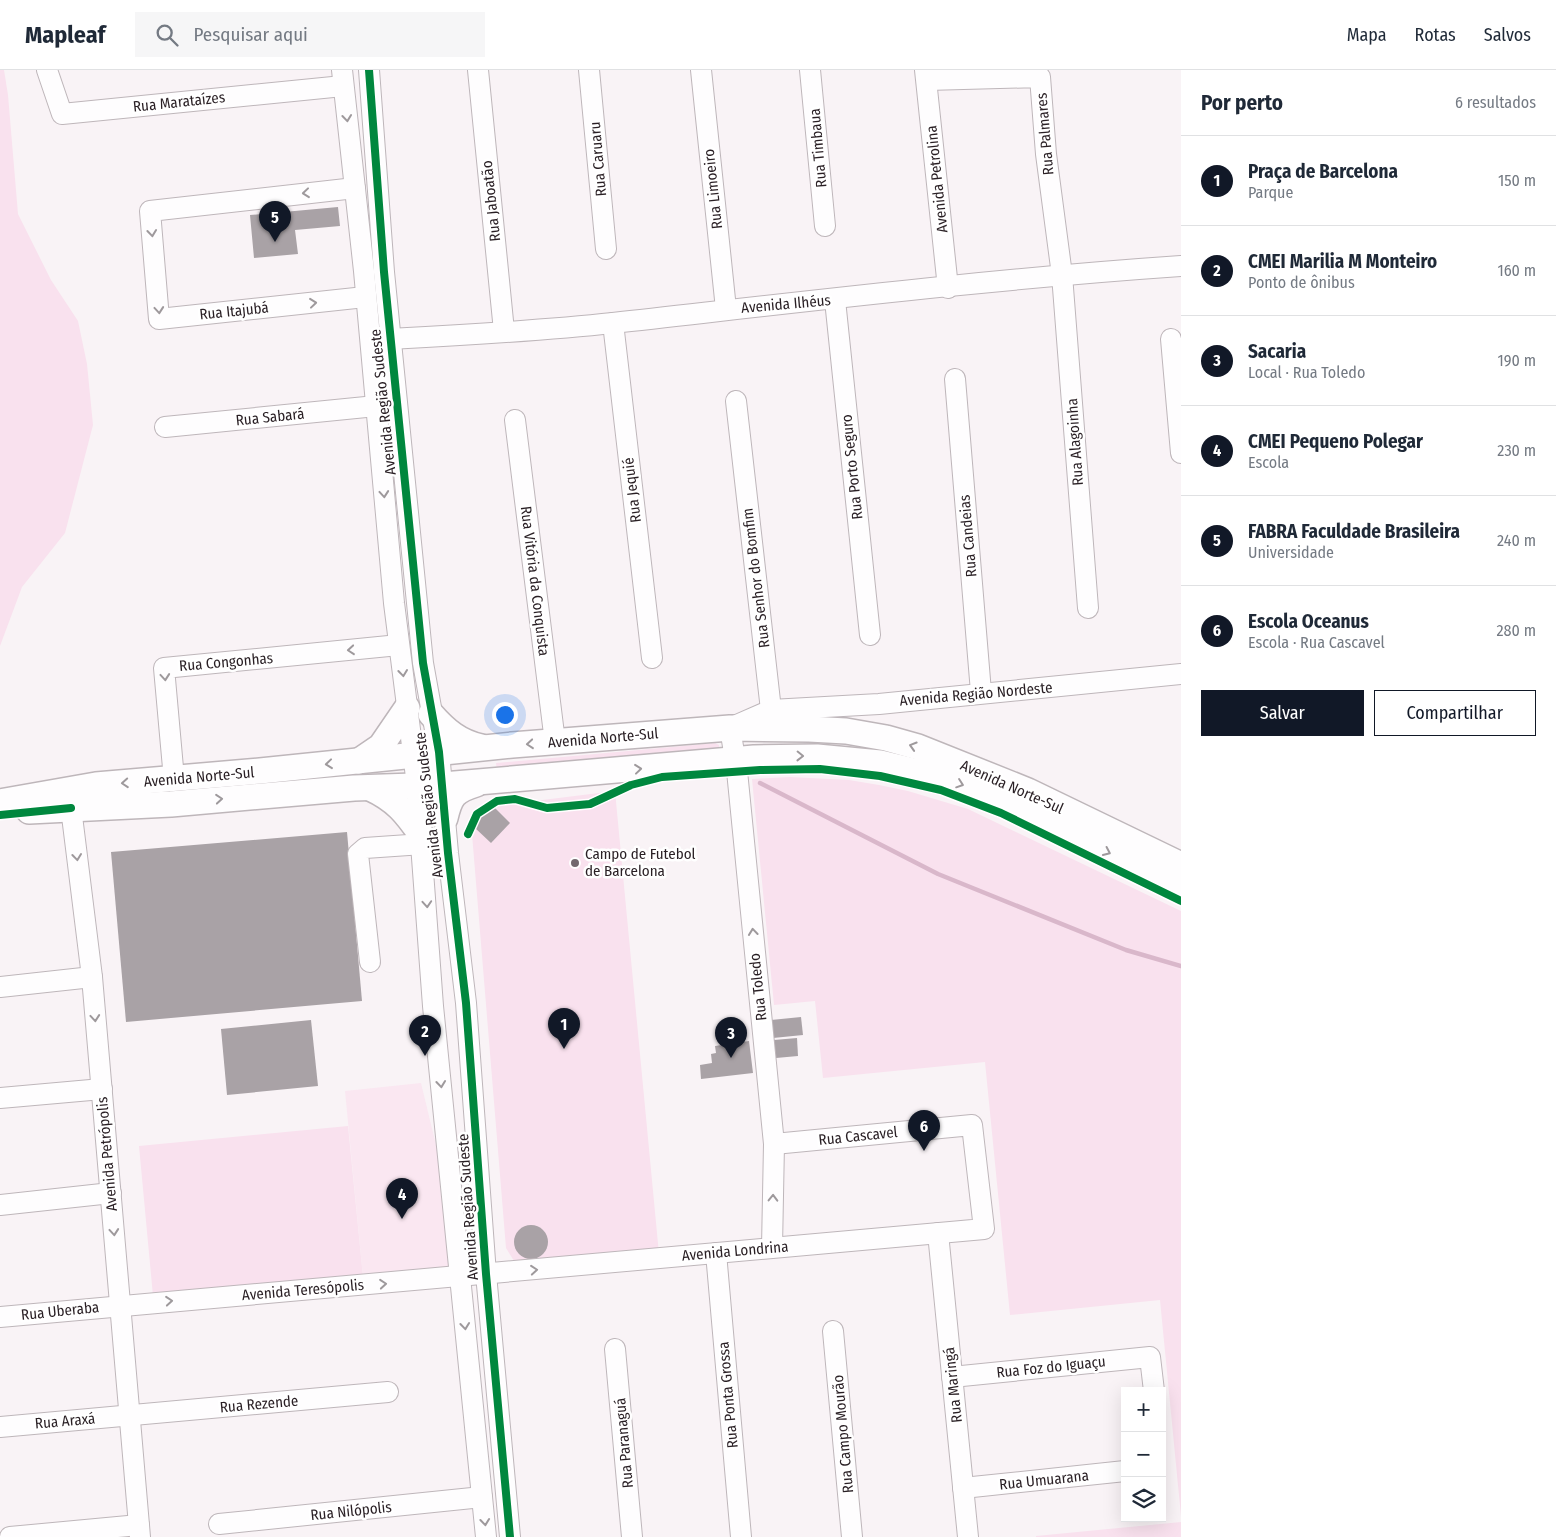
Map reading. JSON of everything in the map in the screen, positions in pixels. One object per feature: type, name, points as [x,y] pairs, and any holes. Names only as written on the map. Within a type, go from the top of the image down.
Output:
[{"type":"main road","points":[[359,761],[381,746],[407,708]]},
{"type":"main road","points":[[431,714],[448,733],[468,744],[486,748]]},
{"type":"main road","name":"Avenida Norte-Sul","points":[[0,802],[96,785],[555,742],[730,728],[846,732],[886,738],[918,747],[1028,791],[1181,865]]},
{"type":"main road","name":"Avenida Norte-Sul","points":[[0,815],[71,808],[171,804],[370,788],[443,786],[735,759],[786,756],[848,759],[880,763],[938,777],[993,797],[1181,887]]},
{"type":"main road","points":[[445,818],[454,795],[463,788],[485,782]]},
{"type":"main road","points":[[370,788],[389,797],[406,813],[422,840]]},
{"type":"street","name":"Rua Marataízes","points":[[47,70],[62,114],[342,78]]},
{"type":"street","name":"Avenida Região Sudeste","points":[[369,70],[391,339],[423,663],[439,752],[448,853],[466,1003],[486,1274],[510,1537]]},
{"type":"street","name":"Rua Jaboatão","points":[[478,70],[504,331]]},
{"type":"street","name":"Rua Caruaru","points":[[589,70],[606,249]]},
{"type":"street","name":"Rua Limoeiro","points":[[701,70],[726,309]]},
{"type":"street","name":"Rua Timbaua","points":[[810,70],[825,226]]},
{"type":"street","name":"Rua Palmares","points":[[926,75],[1040,77],[1046,154],[1062,275]]},
{"type":"street","name":"Avenida Petrolina","points":[[926,75],[948,288]]},
{"type":"street","name":"Avenida Região Sudeste","points":[[342,78],[355,188],[399,645],[417,786],[434,1006],[486,1537]]},
{"type":"street","name":"Rua Itajubá","points":[[355,188],[150,211],[156,262],[159,319],[365,297]]},
{"type":"street","name":"Avenida Ilhéus","points":[[391,339],[613,323],[726,309],[835,300],[1062,275],[1181,266]]},
{"type":"street","name":"Rua Alagoinha","points":[[1062,275],[1088,608]]},
{"type":"street","name":"Rua Porto Seguro","points":[[835,300],[870,635]]},
{"type":"street","name":"Rua Jequié","points":[[613,323],[652,658]]},
{"type":"street","points":[[1171,339],[1181,453]]},
{"type":"street","name":"Rua Candeias","points":[[955,379],[981,692]]},
{"type":"street","name":"Rua Senhor do Bomfim","points":[[736,401],[771,710]]},
{"type":"street","name":"Rua Sabará","points":[[165,427],[376,406]]},
{"type":"street","name":"Rua Vitória da Conquista","points":[[515,420],[555,742]]},
{"type":"street","name":"Rua Congonhas","points":[[174,779],[164,668],[399,645]]},
{"type":"street","name":"Avenida Região Nordeste","points":[[771,710],[879,704],[981,692],[1181,674]]},
{"type":"street","points":[[730,728],[771,710]]},
{"type":"street","name":"Rua Toledo","points":[[730,728],[735,759],[774,1144],[772,1247]]},
{"type":"street","points":[[71,808],[71,803],[80,793],[96,785]]},
{"type":"street","name":"Avenida Petrópolis","points":[[71,808],[92,977],[140,1531]]},
{"type":"street","points":[[370,962],[358,854],[365,848],[422,840]]},
{"type":"street","points":[[430,956],[447,948],[455,948],[461,953]]},
{"type":"street","points":[[0,987],[92,977]]},
{"type":"street","points":[[434,1006],[459,1006],[466,1003]]},
{"type":"street","points":[[0,1098],[102,1089]]},
{"type":"street","name":"Rua Cascavel","points":[[774,1144],[972,1124],[984,1229]]},
{"type":"street","points":[[0,1205],[110,1193]]},
{"type":"street","name":"Avenida Londrina","points":[[486,1274],[984,1229]]},
{"type":"street","name":"Rua Maringá","points":[[938,1233],[968,1537]]},
{"type":"street","name":"Rua Ponta Grossa","points":[[716,1253],[740,1537]]},
{"type":"street","name":"Avenida Teresópolis","points":[[120,1305],[486,1274]]},
{"type":"street","name":"Rua Uberaba","points":[[0,1317],[120,1305]]},
{"type":"street","name":"Rua Campo Mourão","points":[[833,1331],[852,1537]]},
{"type":"street","name":"Rua Paranaguá","points":[[615,1349],[632,1537]]},
{"type":"street","name":"Rua Foz do Iguaçu","points":[[952,1378],[1150,1357],[1154,1387]]},
{"type":"street","name":"Rua Rezende","points":[[130,1415],[388,1392]]},
{"type":"street","name":"Rua Araxá","points":[[0,1427],[130,1415]]},
{"type":"street","name":"Rua Umuarana","points":[[963,1488],[1121,1472]]},
{"type":"street","name":"Rua Nilópolis","points":[[220,1524],[482,1497]]},
{"type":"street","points":[[10,1537],[140,1531]]},
{"type":"shaded area","points":[[0,70],[4,70],[8,95],[18,214],[51,280],[78,321],[87,364],[93,425],[65,533],[22,587],[0,646]]},
{"type":"shaded area","points":[[715,743],[719,745],[719,750],[497,772],[496,763]]},
{"type":"shaded area","points":[[790,777],[849,780],[879,785],[908,791],[968,809],[1181,911],[1181,1516],[1160,1300],[1010,1315],[985,1062],[823,1078],[815,1001],[774,1005],[752,779]]},
{"type":"shaded area","points":[[615,791],[659,1254],[514,1261],[506,1248],[472,834],[483,816],[501,805]]},
{"type":"shaded area","points":[[421,1083],[442,1170],[452,1268],[363,1277],[345,1091]]},
{"type":"shaded area","points":[[348,1126],[363,1277],[153,1296],[139,1146]]},
{"type":"shaded area","points":[[1181,1522],[1181,1537],[1036,1537],[1036,1536]]},
{"type":"building","points":[[338,207],[340,226],[295,230],[298,254],[254,258],[250,215]]},
{"type":"building","points":[[494,807],[510,823],[491,843],[474,827],[484,813]]},
{"type":"building","points":[[347,832],[362,1001],[126,1022],[111,852]]},
{"type":"building","points":[[801,1017],[803,1035],[773,1038],[771,1020]]},
{"type":"building","points":[[311,1020],[318,1086],[227,1095],[221,1029]]},
{"type":"building","points":[[797,1038],[798,1056],[776,1058],[774,1040]]},
{"type":"building","points":[[749,1041],[753,1073],[701,1079],[700,1065],[712,1063],[711,1054],[716,1053],[715,1046]]},
{"type":"building","points":[[531,1225],[538,1226],[543,1230],[547,1235],[547,1249],[543,1254],[538,1258],[531,1259],[524,1258],[519,1254],[515,1249],[514,1242],[515,1235],[519,1230],[524,1226]]},
{"type":"waterway","points":[[760,783],[938,874],[1126,950],[1181,966]]},
{"type":"cycle path","points":[[369,70],[384,272],[423,663],[439,752],[448,853],[466,1003],[486,1274],[510,1537]]},
{"type":"cycle path","points":[[468,834],[477,814],[497,801],[515,799],[547,808],[590,804],[631,785],[662,777],[760,770],[820,769],[880,776],[941,790],[1001,813],[1181,901]]},
{"type":"cycle path","points":[[0,815],[71,808]]},
{"type":"place","name":"FABRA Faculdade Brasileira","points":[[275,242]]},
{"type":"place","name":"Campo de Futebol de Barcelona","points":[[575,863]]},
{"type":"place","name":"Praça de Barcelona","points":[[564,1049]]},
{"type":"place","name":"CMEI Marilia M Monteiro","points":[[425,1056]]},
{"type":"place","name":"Sacaria","points":[[731,1058]]},
{"type":"place","name":"Escola Oceanus","points":[[924,1151]]},
{"type":"place","name":"CMEI Pequeno Polegar","points":[[402,1219]]}]
